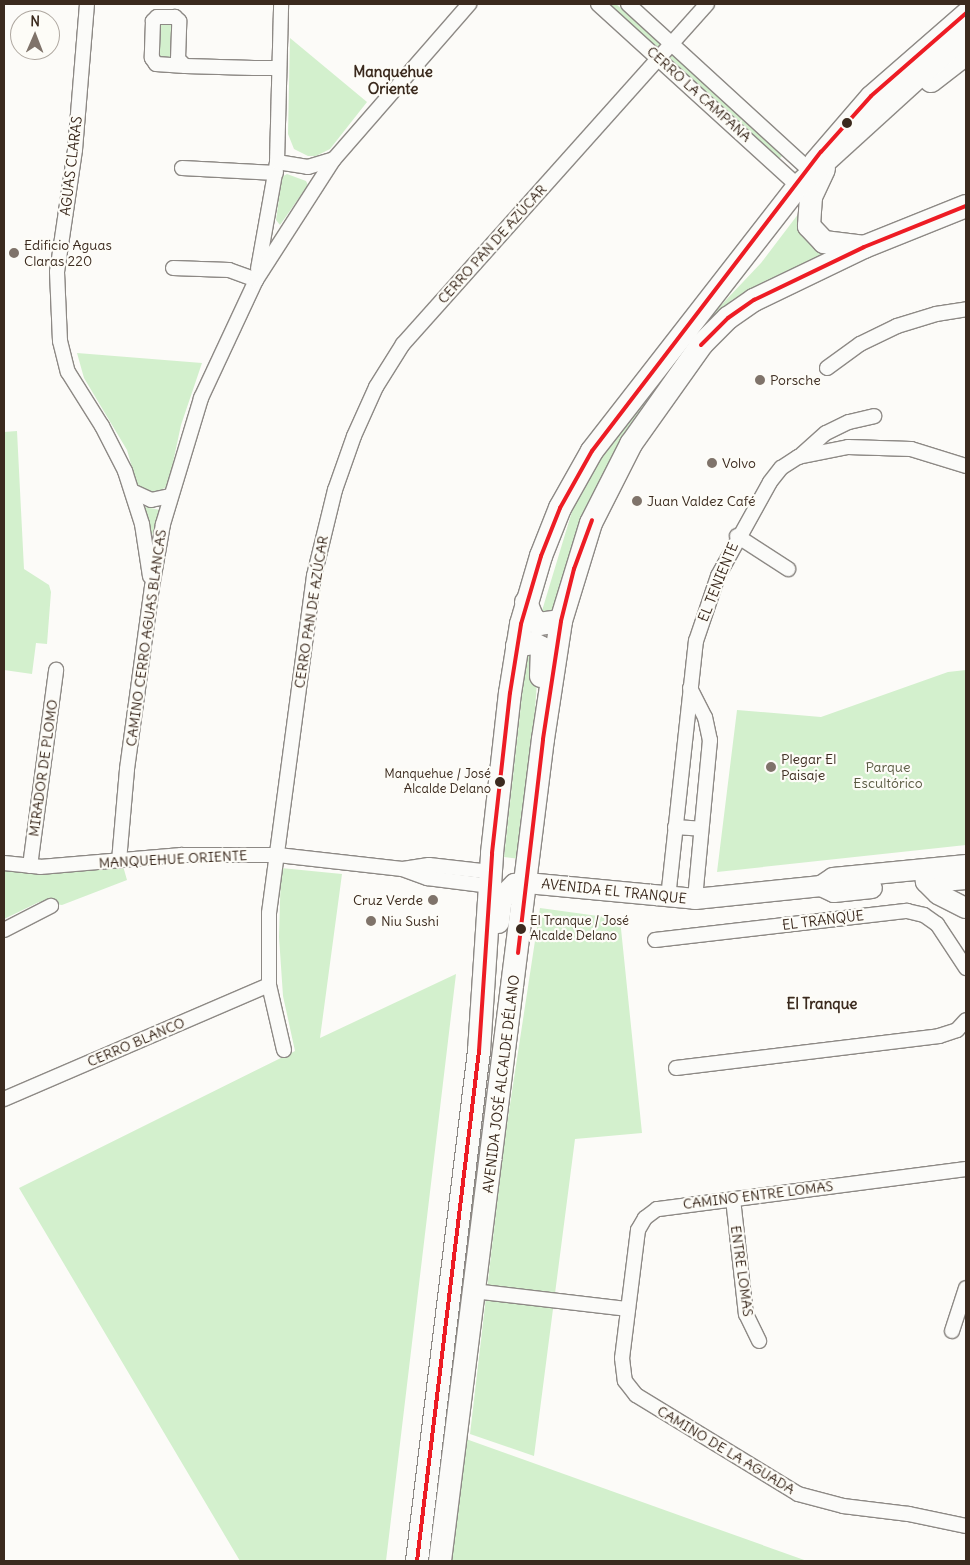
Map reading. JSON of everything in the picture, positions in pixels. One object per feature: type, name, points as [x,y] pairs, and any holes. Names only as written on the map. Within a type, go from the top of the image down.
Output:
[{"type":"main road","name":"AVENIDA JOSÉ ALCALDE DÉLANO","points":[[417,1561],[482,1012],[490,879],[517,646],[526,602],[560,508],[592,451],[871,96],[966,13]]},
{"type":"main road","name":"AVENIDA JOSÉ ALCALDE DÉLANO","points":[[812,173],[966,33]]},
{"type":"main road","points":[[864,125],[966,54]]},
{"type":"main road","points":[[812,173],[809,226],[824,242],[864,247]]},
{"type":"main road","name":"AVENIDA JOSÉ ALCALDE DÉLANO","points":[[440,1561],[527,882],[543,739],[561,621],[581,548],[614,474],[702,344],[728,318],[754,300],[864,247],[966,206]]},
{"type":"main road","points":[[526,602],[532,617],[539,624],[561,621]]},
{"type":"main road","points":[[517,646],[538,644],[544,652],[536,731],[543,739]]},
{"type":"main road","name":"AVENIDA EL TRANQUE","points":[[932,875],[966,865]]},
{"type":"main road","points":[[932,875],[966,899]]},
{"type":"main road","points":[[932,875],[938,894],[966,908]]},
{"type":"main road","name":"AVENIDA EL TRANQUE","points":[[527,882],[668,898],[696,899],[821,886],[833,878],[932,875],[966,879]]},
{"type":"main road","points":[[482,1012],[494,960],[501,899],[516,885],[527,882]]},
{"type":"street","name":"AGUAS CLARAS","points":[[86,4],[75,150],[57,272],[58,321],[68,372],[115,448],[132,491],[142,524],[152,587]]},
{"type":"street","points":[[173,268],[230,270],[256,280],[269,223],[276,167],[281,4]]},
{"type":"street","name":"CAMINO CERRO AGUAS BLANCAS","points":[[119,861],[127,769],[152,587],[170,496],[201,398],[256,280],[314,188],[334,159],[469,4]]},
{"type":"street","name":"CERRO LA CAMPANA","points":[[598,4],[658,59],[812,173]]},
{"type":"street","name":"CERRO LA CAMPANA","points":[[628,4],[812,173]]},
{"type":"street","name":"CERRO PAN DE AZÚCAR","points":[[284,1050],[269,985],[268,926],[309,609],[321,540],[354,436],[376,387],[422,321],[707,4]]},
{"type":"street","points":[[185,66],[278,68]]},
{"type":"street","points":[[182,168],[308,167],[334,159]]},
{"type":"street","points":[[308,167],[314,188]]},
{"type":"street","points":[[269,223],[277,232],[286,231]]},
{"type":"street","points":[[827,368],[860,344],[896,326],[936,314],[966,309]]},
{"type":"street","name":"EL TENIENTE","points":[[668,898],[690,687],[702,618],[737,536],[775,475],[826,433],[849,422],[874,416]]},
{"type":"street","name":"EL TENIENTE","points":[[798,458],[848,447],[891,447],[930,453],[966,466]]},
{"type":"street","points":[[132,491],[151,500],[170,496]]},
{"type":"street","name":"EL TENIENTE","points":[[737,536],[788,569]]},
{"type":"street","name":"MIRADOR DE PLOMO","points":[[30,866],[56,670]]},
{"type":"street","points":[[690,687],[705,717],[710,740],[696,899]]},
{"type":"street","points":[[675,827],[701,829]]},
{"type":"street","name":"MANQUEHUE ORIENTE","points":[[4,863],[30,866],[182,856],[278,856],[402,869],[429,864],[490,879]]},
{"type":"street","points":[[4,930],[52,906]]},
{"type":"street","name":"EL TRANQUE","points":[[655,940],[907,911],[924,915],[937,924],[966,966]]},
{"type":"street","name":"CERRO BLANCO","points":[[4,1099],[269,985]]},
{"type":"street","points":[[676,1068],[938,1036],[957,1030],[966,1020]]},
{"type":"street","name":"CAMINO ENTRE LOMAS","points":[[628,1309],[637,1236],[645,1218],[664,1206],[966,1171]]},
{"type":"street","name":"ENTRE LOMAS","points":[[732,1199],[746,1314],[759,1341]]},
{"type":"street","points":[[952,1331],[966,1288]]},
{"type":"street","points":[[474,1291],[628,1309]]},
{"type":"street","name":"CAMINO DE LA AGUADA","points":[[628,1309],[622,1372],[636,1395],[798,1494],[843,1506],[964,1524]]},
{"type":"green space","points":[[609,4],[616,4],[785,153],[779,159]]},
{"type":"green space","points":[[173,20],[174,59],[157,61],[157,22]]},
{"type":"green space","points":[[290,38],[367,102],[330,149],[316,156],[308,156],[294,149],[288,134]]},
{"type":"green space","points":[[287,174],[306,181],[308,185],[280,225],[276,220],[282,177]]},
{"type":"green space","points":[[799,213],[829,252],[767,280],[732,300],[713,318],[584,515],[574,538],[553,616],[541,614],[573,508],[600,460],[707,320],[761,263]]},
{"type":"green space","points":[[77,353],[202,363],[181,425],[168,486],[154,494],[139,492],[127,450],[84,378]]},
{"type":"green space","points":[[17,431],[24,569],[49,585],[51,592],[47,644],[36,643],[32,674],[4,670],[4,432]]},
{"type":"green space","points":[[144,508],[160,510],[151,539]]},
{"type":"green space","points":[[527,650],[539,652],[531,768],[520,859],[504,857]]},
{"type":"green space","name":"Parque Escultórico","points":[[966,670],[966,845],[717,872],[737,710],[821,717],[948,672]]},
{"type":"green space","points":[[123,866],[127,880],[62,905],[39,902],[4,919],[4,868]]},
{"type":"green space","points":[[281,868],[342,874],[320,1038],[456,974],[386,1561],[240,1561],[19,1188],[295,1051],[283,996],[279,937]]},
{"type":"green space","points":[[540,908],[620,919],[642,1133],[575,1139],[534,1456],[470,1434],[504,1144]]},
{"type":"green space","points":[[466,1439],[807,1561],[451,1561]]},
{"type":"transit line","points":[[417,1561],[479,1051],[492,853],[510,693],[521,624],[541,556],[560,508],[592,451],[821,152],[871,96],[966,13]]},
{"type":"transit line","points":[[701,345],[728,318],[754,300],[864,247],[966,206]]},
{"type":"transit line","points":[[518,953],[543,739],[561,621],[574,569],[592,520]]},
{"type":"place","name":"Edificio Aguas Claras 220","points":[[14,253]]},
{"type":"place","name":"Porsche","points":[[760,380]]},
{"type":"place","name":"Volvo","points":[[712,463]]},
{"type":"place","name":"Juan Valdez Café","points":[[637,501]]},
{"type":"place","name":"Plegar El Paisaje","points":[[771,767]]},
{"type":"place","name":"Manquehue / José Alcalde Delano","points":[[500,782]]},
{"type":"place","name":"Cruz Verde","points":[[433,900]]},
{"type":"place","name":"Niu Sushi","points":[[371,921]]},
{"type":"place","name":"El Tranque / José Alcalde Delano","points":[[521,929]]},
{"type":"district","name":"Manquehue Oriente","points":[[393,80]]},
{"type":"district","name":"El Tranque","points":[[822,1004]]}]
